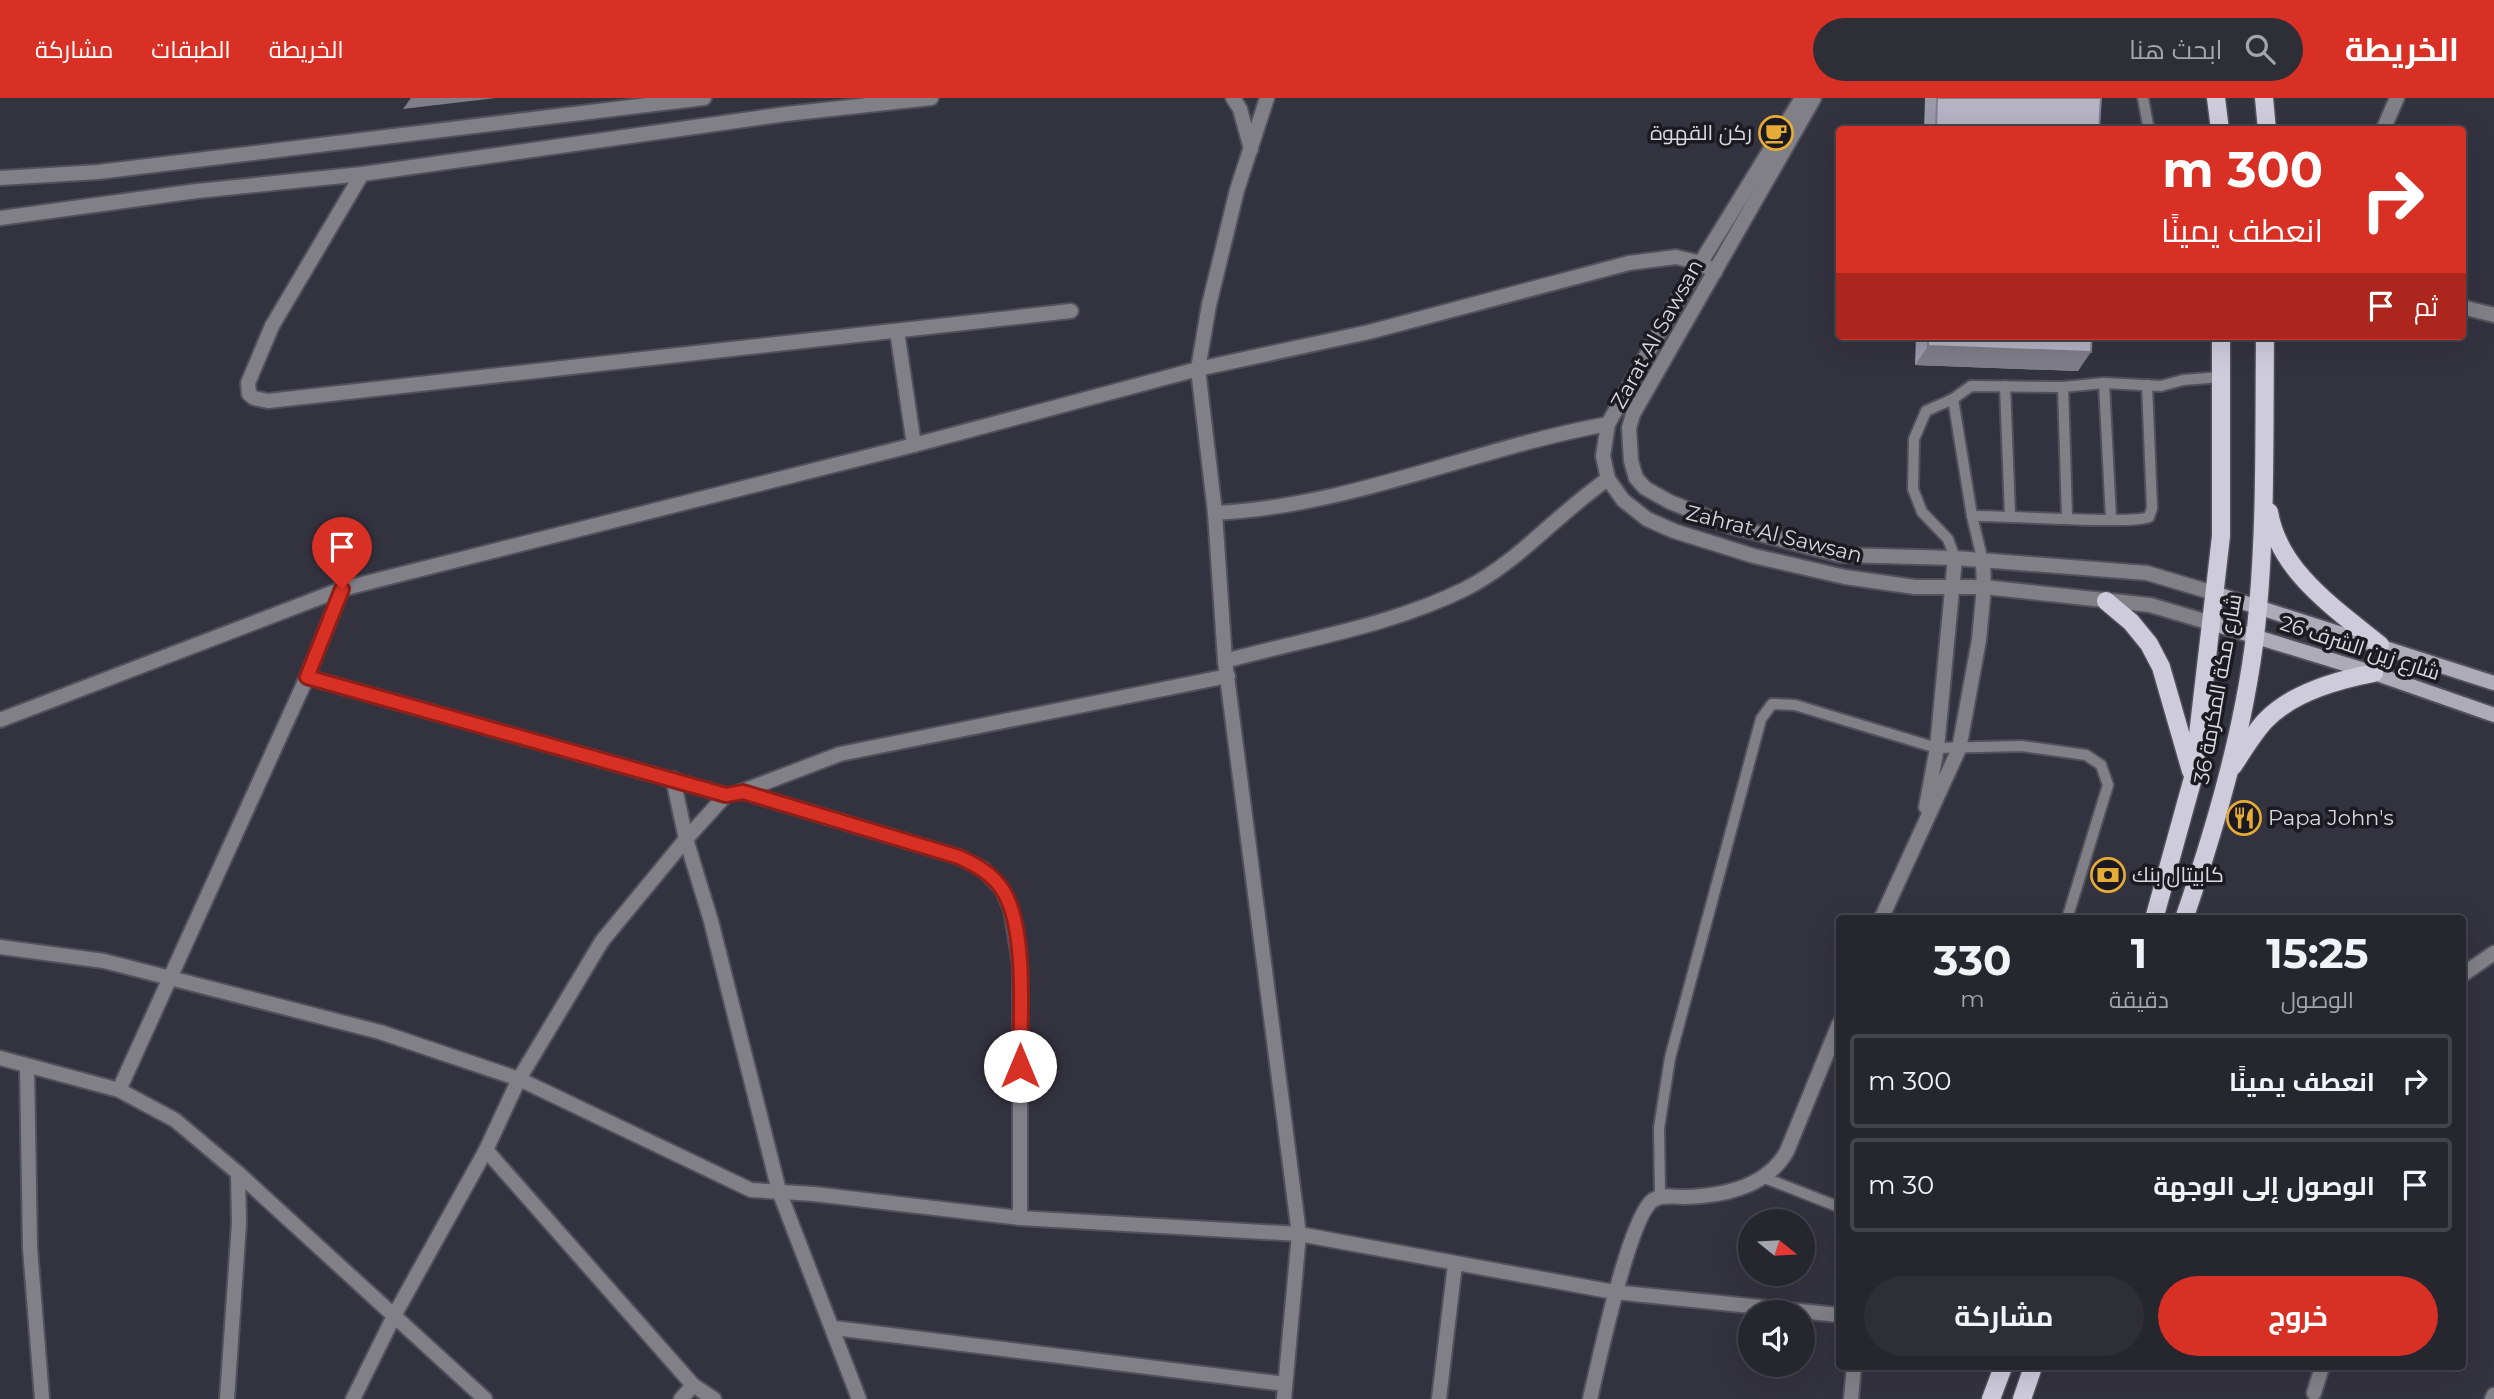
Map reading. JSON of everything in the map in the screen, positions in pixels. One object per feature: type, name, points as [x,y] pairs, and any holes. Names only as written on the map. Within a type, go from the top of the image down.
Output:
[{"type":"main road","points":[[2216,98],[2220,126]]},
{"type":"main road","points":[[2264,98],[2267,126]]},
{"type":"main road","name":"شارع مكة المكرمة 36","points":[[2155,915],[2193,778],[2221,536],[2221,340]]},
{"type":"main road","name":"شارع مكة المكرمة 36","points":[[2185,915],[2228,771],[2258,608],[2263,479],[2264,340]]},
{"type":"main road","points":[[2263,479],[2272,532],[2291,561],[2312,589],[2380,645]]},
{"type":"main road","name":"شارع زين الشرف 26","points":[[2214,593],[2494,683]]},
{"type":"main road","points":[[2106,601],[2131,622],[2149,644],[2161,667],[2193,778]]},
{"type":"main road","name":"شارع زين الشرف 26","points":[[2211,623],[2374,673],[2494,715]]},
{"type":"main road","points":[[2228,771],[2265,722],[2283,706],[2335,683],[2374,673]]},
{"type":"main road","points":[[1991,1399],[2002,1370]]},
{"type":"main road","points":[[2022,1399],[2033,1370]]},
{"type":"street","points":[[0,178],[98,172],[704,98]]},
{"type":"street","points":[[0,218],[197,191],[362,174],[555,144],[931,98]]},
{"type":"street","points":[[1233,98],[1240,108],[1251,149]]},
{"type":"street","points":[[834,1328],[1285,1392],[1298,1234],[1225,661],[1215,513],[1198,369],[1209,305],[1267,98]]},
{"type":"street","points":[[1225,661],[1349,630],[1428,605],[1466,589],[1494,571],[1608,478],[1603,456],[1608,424],[1701,263],[1802,98]]},
{"type":"street","name":"Zarat Al Sawsan","points":[[1814,98],[1633,414],[1629,444],[1636,478],[1646,488],[1670,502],[1730,526],[1840,555],[1955,558],[2147,573],[2214,593]]},
{"type":"street","points":[[2385,126],[2396,98]]},
{"type":"street","points":[[362,174],[272,326],[248,383],[249,394],[254,398],[268,401],[1072,311]]},
{"type":"street","points":[[0,720],[342,589],[914,445],[1198,369],[1369,332],[1629,263],[1676,257],[1701,263],[1715,272]]},
{"type":"street","points":[[2466,308],[2494,315]]},
{"type":"street","points":[[897,331],[914,445]]},
{"type":"street","points":[[1215,513],[1262,510],[1379,486],[1571,430],[1608,424]]},
{"type":"street","name":"Zahrat Al Sawsan","points":[[1608,478],[1623,500],[1647,519],[1699,539],[1845,577],[1915,587],[1984,587],[2150,605],[2211,623]]},
{"type":"street","points":[[1922,825],[1937,748],[1949,648],[1955,558]]},
{"type":"street","points":[[1883,915],[1959,749],[1984,587],[1983,562]]},
{"type":"street","points":[[118,1090],[307,677],[342,589]]},
{"type":"street","points":[[307,677],[726,795],[743,792],[840,754],[1228,676]]},
{"type":"street","points":[[673,779],[686,839],[711,920],[779,1191],[834,1328],[859,1399]]},
{"type":"street","points":[[743,792],[959,857],[983,869],[1002,889],[1012,909],[1020,964],[1020,1219]]},
{"type":"street","points":[[353,1399],[395,1314],[485,1150],[519,1079],[602,942],[686,839],[726,795]]},
{"type":"street","points":[[0,947],[104,961],[172,976],[380,1032],[519,1079],[727,1181],[751,1190],[1020,1219],[1298,1234],[1614,1292],[1836,1315]]},
{"type":"street","points":[[2466,972],[2494,953]]},
{"type":"street","points":[[1590,1399],[1614,1292],[1646,1207],[1660,1196],[1687,1197],[1736,1189],[1765,1178],[1779,1165],[1787,1151],[1836,1031]]},
{"type":"street","points":[[0,1058],[118,1090],[175,1120],[395,1314],[485,1399]]},
{"type":"street","points":[[27,1066],[30,1248],[42,1399]]},
{"type":"street","points":[[485,1150],[693,1385],[714,1399]]},
{"type":"street","points":[[227,1399],[239,1223],[238,1173]]},
{"type":"street","points":[[1438,1399],[1455,1264]]},
{"type":"street","points":[[1851,1399],[1854,1370]]},
{"type":"street","points":[[2314,1393],[2321,1370]]},
{"type":"street","points":[[681,1399],[693,1385]]},
{"type":"lane","points":[[2143,98],[2148,126]]},
{"type":"lane","points":[[1955,558],[1948,539],[1922,512],[1913,489],[1917,426],[1926,411],[1953,399],[1972,386],[2063,387],[2104,383],[2147,385],[2221,377]]},
{"type":"lane","points":[[2104,383],[2111,519]]},
{"type":"lane","points":[[1972,516],[2010,515],[2129,521],[2146,519],[2152,508],[2147,385]]},
{"type":"lane","points":[[2005,386],[2010,515]]},
{"type":"lane","points":[[2063,387],[2067,517]]},
{"type":"lane","points":[[1953,399],[1972,516],[1983,562]]},
{"type":"lane","points":[[1660,1196],[1659,1128],[1670,1058],[1767,707],[1778,702],[1796,705],[1937,748],[2022,746],[2086,755],[2101,765],[2107,775],[2108,785],[2068,915]]},
{"type":"lane","points":[[1765,1178],[1836,1206]]},
{"type":"building","points":[[1937,98],[2101,98],[2099,126],[1936,126]]},
{"type":"building","points":[[1928,340],[2092,340],[2091,352],[1928,346]]},
{"type":"place","name":"ركن القهوة","points":[[1776,133]]},
{"type":"place","name":"Papa John's","points":[[2244,818]]},
{"type":"place","name":"كابيتال بنك","points":[[2108,875]]},
{"type":"route","points":[[342,589],[307,677],[726,795],[743,792],[959,857],[983,869],[1002,889],[1012,909],[1020,964],[1020,1066]]}]
